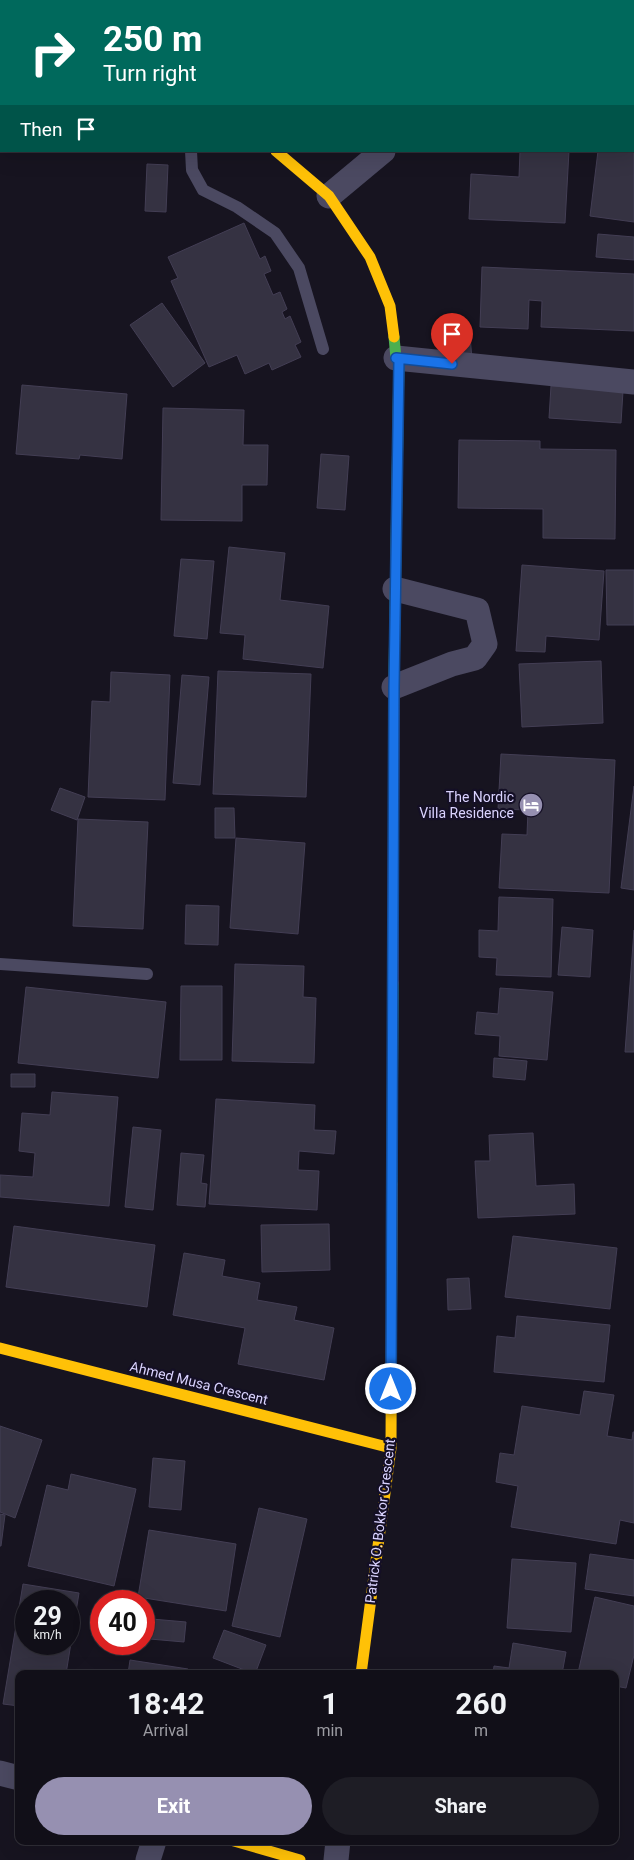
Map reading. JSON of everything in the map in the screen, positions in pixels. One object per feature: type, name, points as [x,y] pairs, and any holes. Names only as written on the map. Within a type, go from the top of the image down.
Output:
[{"type":"street","name":"Patrick O. Bokkor Crescent","points":[[277,152],[329,196],[370,257],[390,306],[396,358],[399,360],[394,687],[391,1448],[362,1670]]},
{"type":"street","points":[[329,196],[382,152]]},
{"type":"street","points":[[396,358],[634,382]]},
{"type":"street","points":[[394,687],[452,664],[475,658],[485,644],[477,610],[395,589]]},
{"type":"street","name":"Ahmed Musa Crescent","points":[[0,1348],[391,1448]]},
{"type":"street","points":[[0,1773],[15,1777]]},
{"type":"street","points":[[148,1860],[153,1845]]},
{"type":"street","points":[[248,1845],[300,1860]]},
{"type":"street","points":[[336,1860],[338,1845]]},
{"type":"lane","points":[[191,152],[192,170],[203,190],[237,207],[275,233],[294,261],[298,268],[323,348]]},
{"type":"lane","points":[[0,964],[147,974]]},
{"type":"building","points":[[520,152],[569,152],[565,223],[469,219],[471,174],[519,177]]},
{"type":"building","points":[[598,152],[634,152],[634,222],[590,216]]},
{"type":"building","points":[[147,164],[168,165],[166,212],[145,211]]},
{"type":"building","points":[[244,223],[260,259],[265,256],[271,271],[264,274],[273,295],[280,292],[287,309],[282,312],[285,319],[290,316],[301,342],[295,345],[301,357],[272,370],[269,363],[245,374],[237,355],[209,367],[171,281],[178,278],[168,257]]},
{"type":"building","points":[[598,234],[634,237],[634,260],[596,257]]},
{"type":"building","points":[[482,267],[634,274],[634,331],[541,327],[542,301],[529,300],[528,329],[480,327]]},
{"type":"building","points":[[162,303],[205,363],[173,387],[130,325]]},
{"type":"building","points":[[470,335],[472,360],[452,362],[450,337]]},
{"type":"building","points":[[22,385],[127,394],[122,459],[80,455],[79,459],[16,454]]},
{"type":"building","points":[[551,386],[623,391],[621,423],[549,418]]},
{"type":"building","points":[[163,408],[244,410],[243,445],[268,445],[267,485],[242,485],[242,521],[161,520]]},
{"type":"building","points":[[459,440],[540,441],[540,449],[616,450],[615,539],[543,538],[543,509],[458,508]]},
{"type":"building","points":[[321,454],[349,456],[345,510],[317,508]]},
{"type":"building","points":[[229,547],[285,553],[280,600],[329,606],[323,668],[243,659],[245,635],[220,633]]},
{"type":"building","points":[[181,559],[214,561],[207,639],[174,636]]},
{"type":"building","points":[[522,565],[604,571],[599,640],[546,636],[545,652],[516,651]]},
{"type":"building","points":[[606,570],[634,570],[634,625],[607,625]]},
{"type":"building","points":[[601,661],[603,723],[522,727],[519,664]]},
{"type":"building","points":[[218,671],[311,674],[306,797],[213,794]]},
{"type":"building","points":[[111,672],[170,675],[165,800],[88,797],[92,701],[110,702]]},
{"type":"building","points":[[182,675],[209,677],[200,785],[173,783]]},
{"type":"building","points":[[501,754],[615,760],[609,893],[499,888],[502,834],[527,835],[528,810],[498,809]]},
{"type":"building","points":[[634,786],[634,890],[621,888]]},
{"type":"building","points":[[60,788],[85,797],[77,820],[51,810]]},
{"type":"building","points":[[215,808],[234,808],[235,838],[215,838]]},
{"type":"building","points":[[78,819],[148,822],[143,929],[73,926]]},
{"type":"building","points":[[236,838],[305,843],[298,934],[230,928]]},
{"type":"building","points":[[499,897],[553,899],[551,977],[496,975],[497,958],[479,957],[479,930],[498,931]]},
{"type":"building","points":[[186,905],[219,906],[218,945],[185,944]]},
{"type":"building","points":[[562,927],[593,930],[590,977],[558,975]]},
{"type":"building","points":[[634,930],[634,1052],[625,1052]]},
{"type":"building","points":[[235,964],[304,966],[303,997],[316,998],[314,1063],[232,1061]]},
{"type":"building","points":[[181,986],[222,986],[222,1060],[180,1060]]},
{"type":"building","points":[[26,987],[166,1002],[158,1078],[18,1063]]},
{"type":"building","points":[[500,988],[553,992],[547,1060],[499,1056],[500,1036],[475,1034],[477,1012],[498,1014]]},
{"type":"building","points":[[494,1058],[527,1061],[525,1080],[493,1077]]},
{"type":"building","points":[[11,1074],[35,1074],[35,1087],[11,1087]]},
{"type":"building","points":[[52,1092],[118,1097],[109,1206],[0,1197],[0,1175],[33,1177],[35,1153],[19,1151],[22,1113],[50,1115]]},
{"type":"building","points":[[216,1099],[315,1105],[314,1130],[336,1131],[334,1154],[299,1151],[298,1170],[319,1171],[317,1210],[209,1204]]},
{"type":"building","points":[[133,1127],[161,1130],[153,1210],[125,1207]]},
{"type":"building","points":[[533,1133],[536,1186],[574,1184],[575,1214],[478,1218],[475,1161],[490,1161],[489,1135]]},
{"type":"building","points":[[181,1153],[204,1155],[201,1183],[207,1184],[205,1207],[177,1205]]},
{"type":"building","points":[[329,1224],[330,1270],[262,1272],[261,1225]]},
{"type":"building","points":[[14,1226],[155,1245],[147,1307],[6,1287]]},
{"type":"building","points":[[513,1236],[617,1248],[610,1309],[505,1297]]},
{"type":"building","points":[[184,1253],[225,1260],[222,1276],[260,1283],[257,1300],[297,1307],[294,1320],[334,1328],[324,1380],[238,1364],[245,1328],[173,1315]]},
{"type":"building","points":[[469,1278],[471,1309],[448,1310],[447,1279]]},
{"type":"building","points":[[517,1316],[610,1325],[604,1382],[494,1372],[497,1336],[515,1338]]},
{"type":"building","points":[[584,1391],[614,1395],[607,1436],[632,1440],[634,1432],[634,1523],[620,1520],[616,1544],[511,1527],[518,1486],[496,1482],[500,1453],[514,1455],[522,1406],[580,1415]]},
{"type":"building","points":[[0,1426],[42,1440],[15,1518],[0,1512]]},
{"type":"building","points":[[153,1458],[185,1461],[181,1510],[149,1507]]},
{"type":"building","points":[[71,1474],[136,1489],[114,1586],[28,1566],[47,1485],[68,1490]]},
{"type":"building","points":[[259,1508],[307,1519],[280,1637],[232,1626]]},
{"type":"building","points":[[0,1514],[5,1515],[1,1546],[0,1546]]},
{"type":"building","points":[[149,1530],[236,1544],[226,1611],[155,1600],[155,1590],[139,1590]]},
{"type":"building","points":[[590,1554],[634,1560],[634,1596],[585,1589]]},
{"type":"building","points":[[512,1559],[576,1563],[571,1632],[507,1628]]},
{"type":"building","points":[[23,1584],[60,1590],[22,1590]]},
{"type":"building","points":[[595,1597],[634,1606],[634,1655],[626,1688],[619,1687],[619,1670],[579,1670]]},
{"type":"building","points":[[155,1619],[186,1622],[184,1642],[155,1639]]},
{"type":"building","points":[[224,1630],[266,1645],[257,1670],[244,1670],[213,1658]]},
{"type":"building","points":[[15,1632],[15,1655],[69,1655],[67,1670],[15,1670],[15,1706],[3,1704]]},
{"type":"building","points":[[513,1643],[566,1652],[563,1670],[494,1670],[494,1666],[509,1668]]},
{"type":"building","points":[[130,1660],[188,1669],[188,1670],[129,1670]]},
{"type":"traffic: fast","points":[[394,337],[396,358],[399,360],[394,676]]},
{"type":"traffic: fast","points":[[392,1184],[393,983]]},
{"type":"traffic: slow","points":[[277,152],[329,196],[370,257],[390,306],[394,337]]},
{"type":"traffic: slow","points":[[362,1670],[391,1448],[392,1184]]},
{"type":"traffic: slow","points":[[0,1348],[391,1448]]},
{"type":"traffic: slow","points":[[248,1845],[300,1860]]},
{"type":"traffic: jam","points":[[393,983],[394,676]]},
{"type":"place","name":"The Nordic Villa Residence","points":[[531,805]]},
{"type":"route","points":[[391,1389],[394,687],[399,360],[396,358],[452,364]]}]
